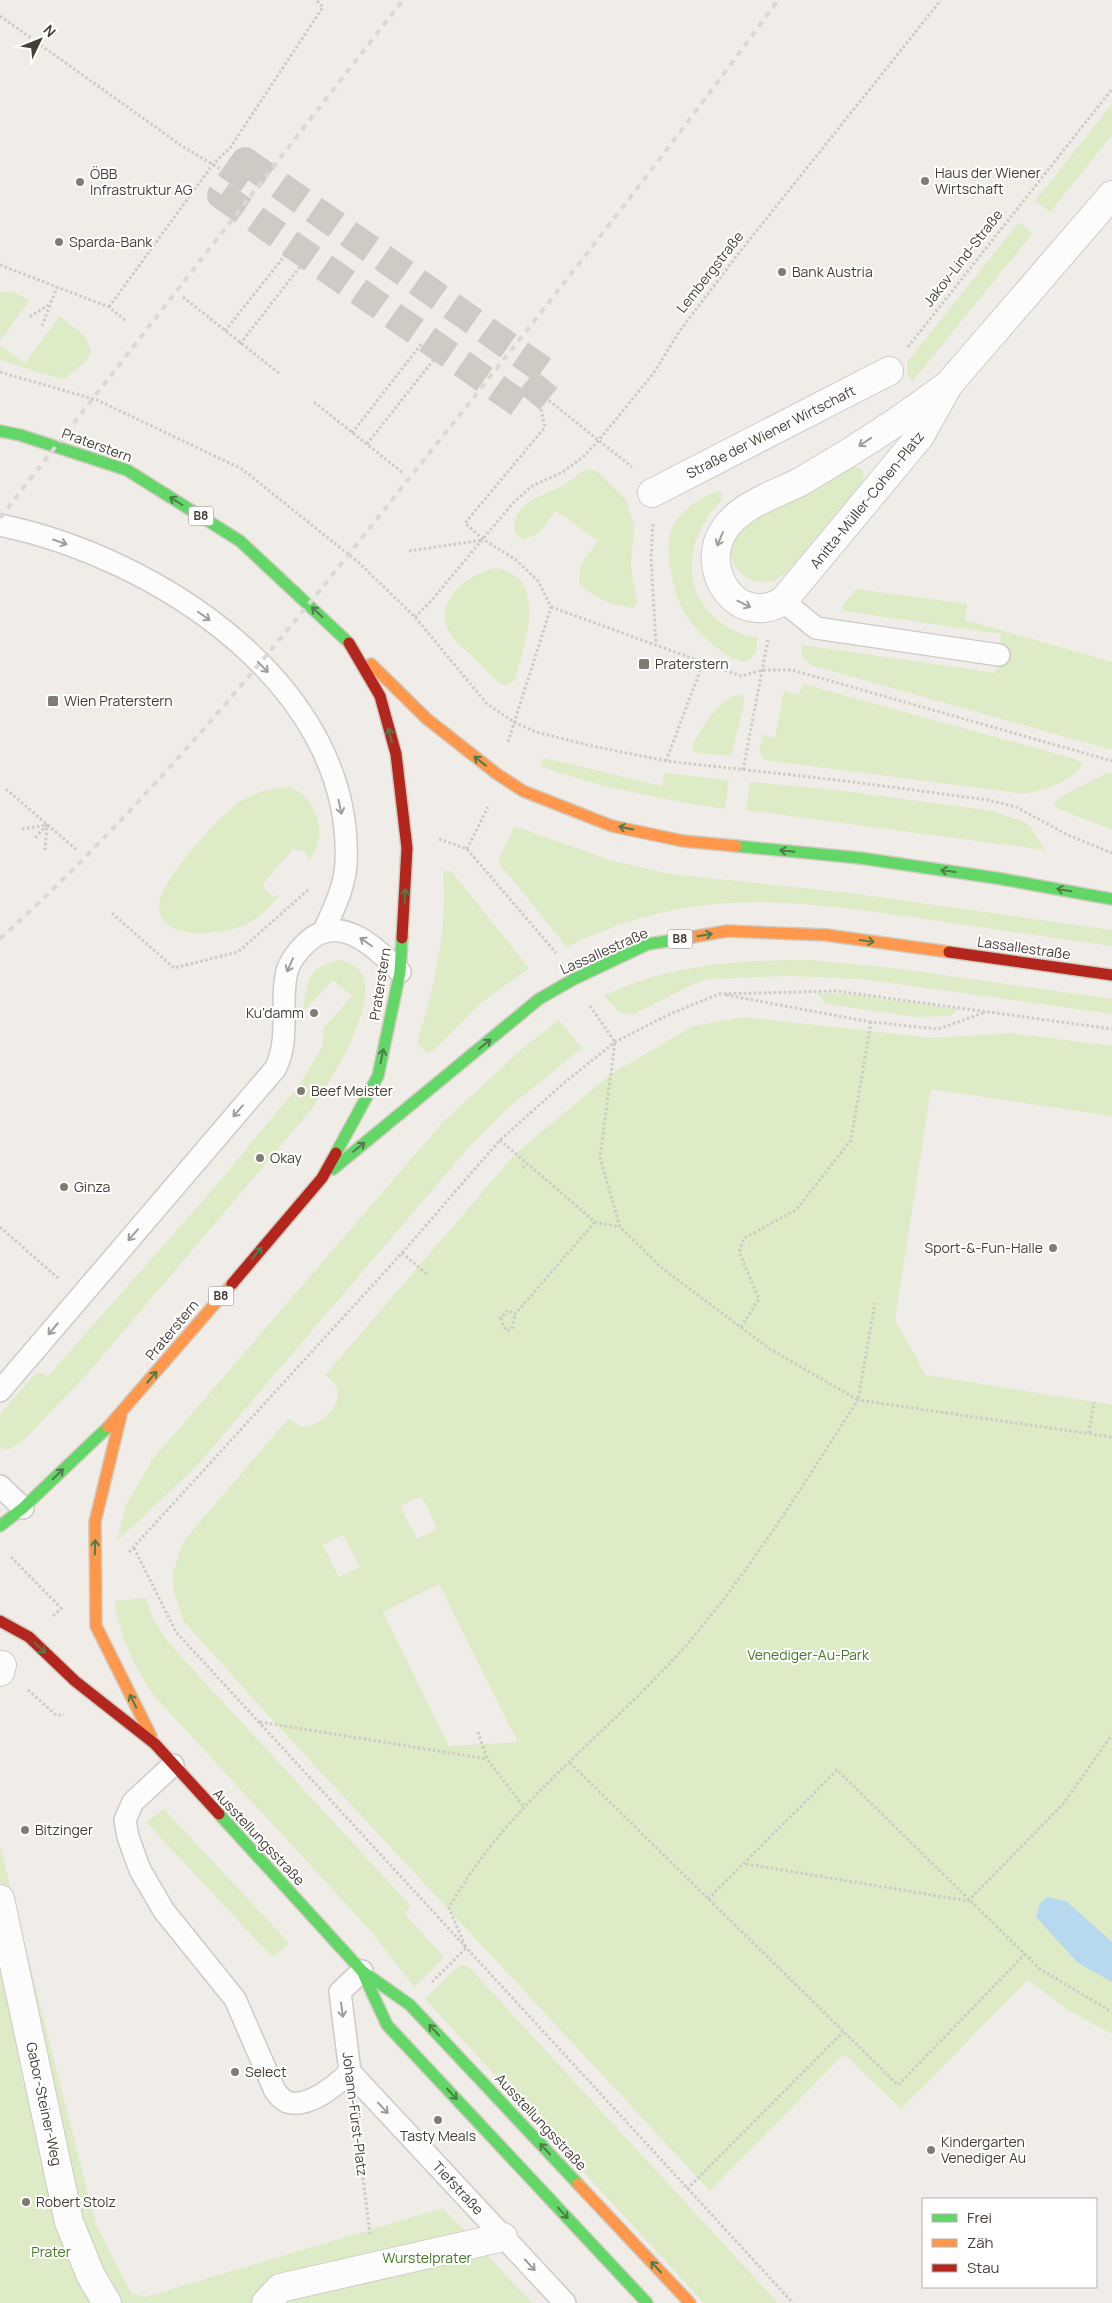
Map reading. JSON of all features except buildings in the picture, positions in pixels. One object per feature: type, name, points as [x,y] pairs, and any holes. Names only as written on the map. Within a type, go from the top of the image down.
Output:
[{"type":"main road","points":[[0,424],[20,435]]},
{"type":"main road","name":"Praterstern","points":[[0,431],[20,435],[127,470],[240,541],[352,645],[380,696],[396,754],[407,848],[400,972],[378,1076],[322,1178],[121,1414],[23,1508],[0,1526]]},
{"type":"main road","name":"B8","points":[[352,645],[427,719],[497,774],[523,791],[612,826],[684,841],[860,858],[996,878],[1112,899]]},
{"type":"main road","name":"Lassallestraße","points":[[322,1178],[540,999],[574,979],[648,944],[727,931],[826,935],[1112,975]]},
{"type":"main road","name":"Ausstellungsstraße","points":[[121,1414],[96,1522],[94,1578],[96,1626],[155,1744]]},
{"type":"main road","name":"Ausstellungsstraße","points":[[0,1622],[29,1637],[76,1682],[155,1744],[362,1971],[410,2005],[690,2303]]},
{"type":"main road","name":"Ausstellungsstraße","points":[[362,1971],[387,2025],[647,2303]]},
{"type":"street","points":[[949,384],[1112,195]]},
{"type":"street","name":"Straße der Wiener Wirtschaft","points":[[652,493],[889,371]]},
{"type":"street","name":"Anitta-Müller-Cohen-Platz","points":[[949,384],[920,436],[774,605],[750,608],[734,599],[724,588],[717,573],[715,550],[724,530],[741,512],[846,455],[949,384]]},
{"type":"street","name":"Gabor-Steiner-Weg","points":[[0,1899],[69,2222],[91,2276],[107,2303]]},
{"type":"street","points":[[266,2303],[280,2288],[504,2237]]},
{"type":"lane","points":[[0,526],[76,547],[140,576],[174,595],[228,633],[296,704],[326,759],[342,814],[346,864],[338,898],[324,931],[310,940],[296,953],[288,969],[284,988],[284,1040],[281,1058],[275,1069],[0,1391]]},
{"type":"lane","points":[[774,605],[816,628],[998,656]]},
{"type":"lane","points":[[324,931],[352,933],[363,938],[382,953],[400,972]]},
{"type":"lane","points":[[0,1486],[23,1508]]},
{"type":"lane","points":[[173,1765],[133,1802],[125,1820],[128,1837],[140,1870],[164,1911],[235,1998],[275,2092],[286,2102],[300,2103],[330,2091],[350,2072]]},
{"type":"lane","name":"Johann-Fürst-Platz","points":[[350,2072],[340,1992],[362,1971]]},
{"type":"lane","name":"Tiefstraße","points":[[350,2072],[565,2303]]},
{"type":"path","points":[[109,307],[213,164],[230,148],[323,7],[316,0]]},
{"type":"path","name":"Lembergstraße","points":[[415,618],[484,540],[513,503],[532,486],[562,472],[583,457],[599,440],[653,374],[679,332],[734,258],[941,0]]},
{"type":"path","points":[[0,16],[182,146],[234,177]]},
{"type":"path","name":"Jakov-Lind-Straße","points":[[889,371],[1112,88]]},
{"type":"path","points":[[225,331],[290,249]]},
{"type":"path","points":[[240,344],[302,264]]},
{"type":"path","points":[[0,265],[109,307],[127,322]]},
{"type":"path","points":[[42,326],[56,287]]},
{"type":"path","points":[[183,297],[280,374]]},
{"type":"path","points":[[30,317],[48,305]]},
{"type":"path","points":[[352,433],[422,343]]},
{"type":"path","points":[[367,444],[435,358]]},
{"type":"path","points":[[0,372],[98,400],[242,469],[358,562],[415,618],[487,704],[514,722],[536,732],[666,761],[988,800],[1016,807],[1068,836],[1112,853]]},
{"type":"path","points":[[514,722],[550,607],[538,581],[516,559],[484,540],[465,524],[544,427],[537,391]]},
{"type":"path","points":[[314,402],[403,472]]},
{"type":"path","points":[[409,551],[484,540]]},
{"type":"path","points":[[743,770],[774,605]]},
{"type":"path","points":[[550,607],[741,676],[763,670],[792,670],[1112,761]]},
{"type":"path","points":[[666,761],[703,663]]},
{"type":"path","points":[[6,789],[78,852]]},
{"type":"path","points":[[22,829],[47,825]]},
{"type":"path","points":[[34,839],[47,825]]},
{"type":"path","points":[[45,850],[47,825]]},
{"type":"path","points":[[467,850],[554,951]]},
{"type":"path","points":[[112,913],[174,968],[238,952],[310,888]]},
{"type":"path","points":[[94,1578],[134,1548],[402,1253],[500,1140],[565,1082],[615,1042],[670,1014],[719,994],[836,991],[1112,1029]]},
{"type":"path","points":[[719,994],[871,1022],[938,1029],[986,1012]]},
{"type":"path","points":[[586,1000],[615,1042],[600,1158],[620,1227],[662,1268],[770,1350],[858,1400],[1112,1437]]},
{"type":"path","points":[[741,1327],[759,1299],[740,1252],[744,1238],[796,1210],[851,1140],[871,1022]]},
{"type":"path","points":[[500,1140],[595,1222],[620,1227]]},
{"type":"path","points":[[522,1168],[526,1163]]},
{"type":"path","points":[[515,1314],[508,1310],[500,1317],[507,1331],[512,1328],[515,1314],[595,1222]]},
{"type":"path","points":[[0,1227],[61,1281]]},
{"type":"path","points":[[402,1253],[428,1275]]},
{"type":"path","points":[[466,1948],[449,1908],[466,1877],[524,1807],[570,1763],[688,1642],[767,1541],[858,1400],[875,1303]]},
{"type":"path","points":[[499,1328],[503,1326]]},
{"type":"path","points":[[1088,1433],[1094,1402]]},
{"type":"path","points":[[134,1548],[176,1632],[793,2303]]},
{"type":"path","points":[[12,1558],[61,1608]]},
{"type":"path","points":[[259,1722],[487,1759]]},
{"type":"path","points":[[478,1732],[487,1759],[524,1807]]},
{"type":"path","points":[[968,1901],[1063,1804],[1112,1735]]},
{"type":"path","points":[[570,1763],[898,2085],[1025,1954]]},
{"type":"path","points":[[708,1899],[746,1864],[837,1770],[968,1901],[1040,1969],[1112,2012]]},
{"type":"path","points":[[746,1864],[968,1901]]},
{"type":"path","points":[[687,2189],[844,2032]]},
{"type":"path","name":"Johann-Fürst-Platz","points":[[356,2121],[374,2267]]},
{"type":"green space","points":[[1112,104],[1112,135],[1050,212],[1035,201]]},
{"type":"green space","points":[[1019,222],[1033,233],[912,382],[908,375],[907,362]]},
{"type":"green space","points":[[0,292],[12,292],[30,300],[0,341]]},
{"type":"green space","points":[[60,316],[86,337],[91,352],[88,359],[64,380],[0,360],[0,346],[25,363]]},
{"type":"green space","points":[[851,466],[862,469],[864,475],[862,482],[787,572],[777,579],[766,582],[758,582],[743,575],[733,562],[731,555],[734,539],[742,530],[770,509]]},
{"type":"green space","points":[[586,469],[597,471],[626,500],[634,525],[631,567],[637,601],[633,608],[604,600],[591,593],[579,583],[581,564],[598,541],[556,511],[539,533],[523,540],[514,532],[515,521],[519,512],[525,506],[532,500],[567,483]]},
{"type":"green space","points":[[718,491],[722,494],[722,500],[706,519],[696,540],[692,561],[693,581],[700,600],[713,617],[732,629],[757,638],[756,653],[748,661],[735,660],[728,656],[707,640],[694,626],[680,603],[670,569],[669,545],[673,526],[681,514],[692,504]]},
{"type":"green space","points":[[496,568],[513,574],[523,584],[528,598],[529,614],[523,649],[515,680],[507,685],[496,680],[456,642],[445,621],[445,610],[455,590],[474,576]]},
{"type":"green space","points":[[856,589],[967,604],[965,620],[1112,662],[1112,750],[810,665],[802,656],[802,645],[996,673],[1001,634],[844,611],[843,605]]},
{"type":"green space","points":[[803,684],[1075,759],[1082,764],[1076,772],[1063,781],[1048,788],[1025,794],[764,760],[759,751],[763,735],[775,738],[784,690],[799,695]]},
{"type":"green space","points":[[741,694],[744,697],[744,703],[731,756],[693,752],[692,745],[712,714],[725,701]]},
{"type":"green space","points":[[544,758],[662,786],[664,773],[729,780],[725,809],[655,797],[585,781],[540,766]]},
{"type":"green space","points":[[1108,773],[1112,773],[1112,830],[1054,807],[1056,800],[1060,797]]},
{"type":"green space","points":[[750,782],[836,790],[993,811],[1024,822],[1031,827],[1045,850],[746,810]]},
{"type":"green space","points":[[286,787],[297,791],[306,798],[312,807],[317,817],[319,840],[309,860],[304,851],[293,849],[264,883],[264,888],[273,897],[281,894],[257,918],[237,928],[210,933],[195,933],[181,931],[170,926],[162,918],[159,906],[162,895],[179,866],[192,850],[218,821],[239,802],[261,792]]},
{"type":"green space","points":[[514,826],[613,861],[671,874],[850,893],[1112,930],[1112,946],[870,911],[782,903],[740,902],[698,906],[656,914],[612,927],[567,947],[498,862]]},
{"type":"green space","points":[[443,871],[451,871],[529,968],[481,1003],[434,1050],[427,1053],[417,1043],[428,1007],[439,953],[444,904]]},
{"type":"green space","points":[[339,960],[357,968],[365,984],[364,1004],[345,1053],[311,1110],[89,1372],[22,1442],[8,1450],[0,1448],[0,1414],[35,1374],[41,1373],[48,1376],[214,1188],[300,1084],[322,1047],[324,1028],[352,996],[333,980],[305,1010],[303,1009],[308,983],[315,971],[328,963]]},
{"type":"green space","points":[[810,960],[893,968],[1112,999],[1112,1014],[862,979],[790,976],[708,979],[632,1015],[620,1012],[604,996],[654,977],[705,966],[757,961]]},
{"type":"green space","points":[[817,993],[844,994],[958,1009],[951,1016],[915,1017],[826,1004]]},
{"type":"green space","name":"Venediger-Au-Park","points":[[744,1017],[933,1038],[1011,1033],[1112,1046],[1112,1116],[931,1089],[895,1320],[926,1375],[1112,1405],[1112,2034],[1068,2010],[1028,1980],[901,2109],[844,2054],[710,2191],[277,1725],[184,1622],[173,1589],[173,1573],[181,1547],[187,1537],[288,1419],[302,1427],[309,1426],[317,1423],[330,1412],[335,1405],[337,1391],[333,1382],[325,1375],[516,1153],[611,1074],[693,1026]],"holes":[[[422,1496],[437,1529],[417,1539],[400,1506]],[[343,1535],[360,1567],[339,1577],[323,1545]],[[439,1584],[517,1742],[449,1746],[383,1612]]]},
{"type":"green space","points":[[559,1020],[582,1048],[508,1108],[469,1147],[194,1469],[117,1541],[126,1505],[152,1460],[442,1123],[524,1047]]},
{"type":"green space","points":[[146,1598],[154,1620],[168,1642],[410,1905],[405,1914],[443,1956],[442,1960],[414,1987],[369,1929],[156,1698],[140,1674],[129,1652],[114,1601]]},
{"type":"green space","points":[[164,1809],[289,1943],[275,1956],[269,1954],[146,1822]]},
{"type":"green space","points":[[0,1846],[96,2225],[131,2293],[145,2297],[443,2208],[532,2303],[0,2303]]},
{"type":"green space","points":[[459,1966],[469,1967],[778,2303],[704,2303],[425,1999]]},
{"type":"water","points":[[1047,1897],[1066,1901],[1112,1942],[1112,1982],[1078,1963],[1036,1917],[1040,1903]]},
{"type":"tunnel","points":[[245,161],[550,375],[524,407],[221,195],[245,161]]},
{"type":"railway","points":[[0,518],[403,0]]},
{"type":"railway","points":[[0,939],[111,831],[164,774],[265,657],[551,300],[643,181],[778,0]]},
{"type":"traffic: fast","points":[[0,431],[20,435],[127,470],[240,541],[349,643]]},
{"type":"traffic: fast","points":[[736,846],[860,858],[996,878],[1112,899]]},
{"type":"traffic: fast","points":[[336,1153],[378,1076],[400,972],[402,938]]},
{"type":"traffic: fast","points":[[333,1169],[539,999],[574,979],[648,944],[681,939]]},
{"type":"traffic: fast","points":[[0,1526],[23,1508],[108,1427]]},
{"type":"traffic: fast","points":[[219,1814],[362,1971],[410,2005],[578,2184]]},
{"type":"traffic: fast","points":[[363,1973],[387,2025],[647,2303]]},
{"type":"traffic: slow","points":[[371,664],[427,719],[497,774],[523,791],[612,826],[683,841],[736,846]]},
{"type":"traffic: slow","points":[[681,939],[727,931],[826,935],[949,952]]},
{"type":"traffic: slow","points":[[108,1427],[232,1284]]},
{"type":"traffic: slow","points":[[121,1415],[95,1522],[96,1626],[151,1736]]},
{"type":"traffic: slow","points":[[578,2184],[690,2303]]},
{"type":"traffic: jam","points":[[349,643],[380,696],[396,754],[407,848],[402,938]]},
{"type":"traffic: jam","points":[[949,952],[1112,975]]},
{"type":"traffic: jam","points":[[232,1284],[322,1178],[336,1153]]},
{"type":"traffic: jam","points":[[0,1621],[29,1637],[75,1681],[155,1744],[219,1814]]},
{"type":"place","name":"Haus der Wiener Wirtschaft","points":[[925,181]]},
{"type":"place","name":"ÖBB Infrastruktur AG","points":[[80,182]]},
{"type":"place","name":"Sparda-Bank","points":[[59,242]]},
{"type":"place","name":"Bank Austria","points":[[782,272]]},
{"type":"place","name":"Praterstern","points":[[644,664]]},
{"type":"place","name":"Wien Praterstern","points":[[53,701]]},
{"type":"place","name":"Ku'damm","points":[[314,1013]]},
{"type":"place","name":"Beef Meister","points":[[301,1091]]},
{"type":"place","name":"Okay","points":[[260,1158]]},
{"type":"place","name":"Ginza","points":[[64,1187]]},
{"type":"place","name":"Sport-&-Fun-Halle","points":[[1053,1248]]},
{"type":"place","name":"Bitzinger","points":[[25,1830]]},
{"type":"place","name":"Select","points":[[235,2072]]},
{"type":"place","name":"Tasty Meals","points":[[438,2120]]},
{"type":"place","name":"Kindergarten Venediger Au","points":[[931,2150]]},
{"type":"place","name":"Robert Stolz","points":[[26,2202]]},
{"type":"park label","name":"Prater","points":[[51,2252]]},
{"type":"park label","name":"Wurstelprater","points":[[427,2258]]}]
